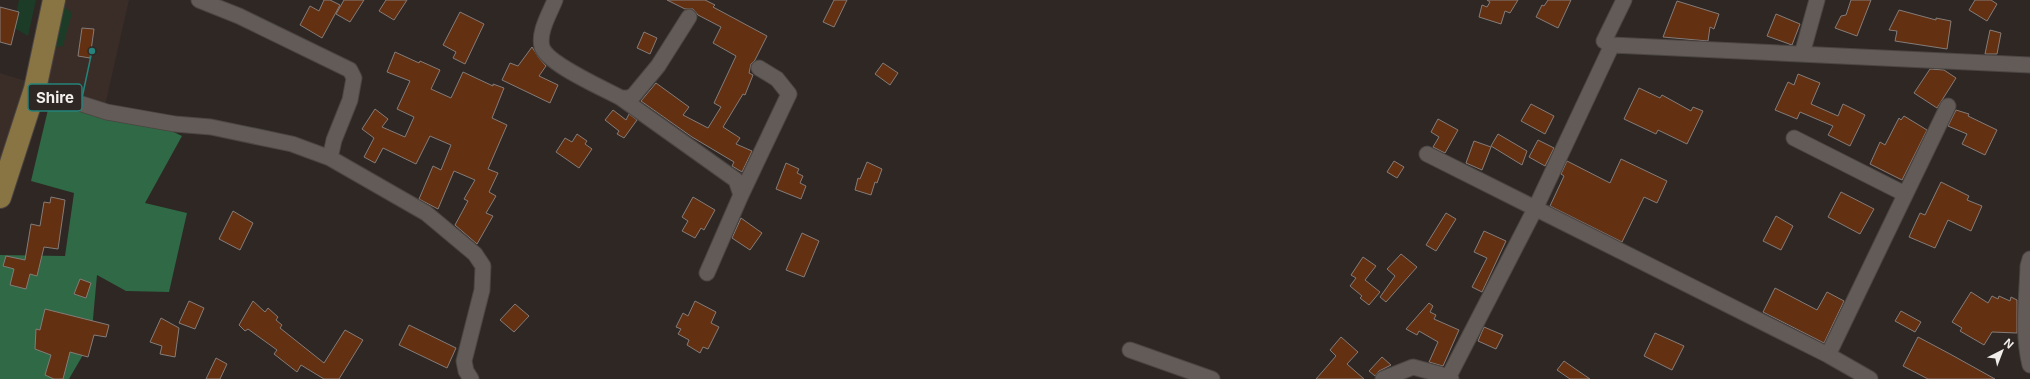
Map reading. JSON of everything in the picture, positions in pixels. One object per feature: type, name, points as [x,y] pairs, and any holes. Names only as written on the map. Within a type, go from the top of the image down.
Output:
[{"type":"main road","points":[[0,198],[35,89],[54,0]]},
{"type":"street","points":[[198,0],[239,16],[350,70],[354,78],[350,100],[334,140],[330,158]]},
{"type":"street","points":[[555,0],[541,37],[542,46],[546,54],[574,74],[621,98],[736,180],[741,194]]},
{"type":"street","points":[[1624,0],[1604,41],[1612,45],[2030,66]]},
{"type":"street","points":[[1802,54],[1818,0]]},
{"type":"street","points":[[621,98],[629,98],[634,95],[658,66],[689,18]]},
{"type":"street","points":[[1383,379],[1413,367],[1449,378],[1535,209],[1612,45]]},
{"type":"street","points":[[707,273],[741,194],[789,94],[777,79],[759,68]]},
{"type":"street","points":[[35,89],[107,112],[175,124],[219,129],[292,144],[330,158],[426,213],[475,254],[483,266],[482,290],[464,361],[466,371],[471,379]]},
{"type":"street","points":[[1828,355],[1948,106]]},
{"type":"street","points":[[1794,138],[1905,194]]},
{"type":"street","points":[[1427,154],[1828,355],[1870,379]]},
{"type":"street","points":[[2030,259],[2028,266],[2026,318],[2030,365]]},
{"type":"street","points":[[1130,350],[1212,379]]},
{"type":"shaded area","points":[[63,0],[129,0],[105,106],[62,92],[43,82]]},
{"type":"shaded area","points":[[0,73],[26,81],[0,160]]},
{"type":"green space","points":[[19,0],[36,0],[28,36],[13,27]]},
{"type":"green space","points":[[62,5],[72,13],[63,46],[51,48]]},
{"type":"green space","points":[[51,97],[138,115],[182,136],[145,203],[187,213],[169,292],[126,291],[97,275],[91,341],[69,379],[0,379],[0,255],[65,256],[74,193],[31,181]]},
{"type":"building","points":[[324,0],[330,0],[340,5],[322,38],[300,25],[310,6],[319,11]]},
{"type":"building","points":[[344,0],[364,0],[350,22],[336,14]]},
{"type":"building","points":[[386,0],[407,0],[394,20],[379,11]]},
{"type":"building","points":[[667,0],[705,0],[715,5],[713,7],[767,36],[755,60],[751,64],[749,73],[753,75],[745,95],[743,94],[723,127],[740,138],[736,144],[752,151],[742,172],[732,166],[734,162],[692,137],[641,101],[656,83],[689,107],[683,115],[708,128],[721,107],[714,103],[736,56],[713,43],[721,27],[698,15],[693,9],[685,9]]},
{"type":"building","points":[[834,0],[847,0],[834,27],[823,22]]},
{"type":"building","points":[[1487,0],[1518,0],[1510,13],[1505,11],[1501,24],[1479,17],[1482,5],[1487,7],[1490,2]]},
{"type":"building","points":[[1548,0],[1571,0],[1558,28],[1536,17],[1542,5],[1544,6]]},
{"type":"building","points":[[1851,0],[1871,0],[1857,36],[1835,28],[1841,16],[1846,15]]},
{"type":"building","points":[[1975,0],[1991,0],[1997,4],[1987,21],[1969,10]]},
{"type":"building","points":[[1677,1],[1719,14],[1714,29],[1710,27],[1708,41],[1663,37]]},
{"type":"building","points":[[0,7],[19,12],[11,45],[0,42]]},
{"type":"building","points":[[1899,10],[1936,20],[1936,18],[1951,21],[1947,49],[1895,41],[1897,31],[1889,30]]},
{"type":"building","points":[[460,12],[484,24],[465,64],[453,58],[456,52],[443,45]]},
{"type":"building","points":[[1776,14],[1800,24],[1792,45],[1767,36]]},
{"type":"building","points":[[82,28],[94,29],[90,58],[78,56]]},
{"type":"building","points":[[1990,30],[2001,33],[1997,54],[1985,54]]},
{"type":"building","points":[[644,32],[657,38],[650,54],[637,48]]},
{"type":"building","points":[[532,47],[546,66],[539,76],[558,85],[550,103],[502,80],[510,63],[518,66]]},
{"type":"building","points":[[395,52],[419,63],[420,61],[440,70],[431,89],[451,98],[463,72],[493,86],[493,84],[504,88],[492,118],[507,125],[488,169],[498,173],[489,192],[496,196],[486,213],[493,216],[477,244],[455,225],[468,201],[464,199],[475,180],[454,171],[438,209],[419,199],[433,166],[441,170],[451,145],[430,136],[416,164],[383,148],[375,163],[364,157],[374,138],[362,129],[375,109],[388,119],[382,127],[405,137],[414,117],[397,109],[410,81],[387,72]]},
{"type":"building","points":[[883,63],[898,73],[890,85],[875,74]]},
{"type":"building","points":[[1930,69],[1944,70],[1956,78],[1937,108],[1914,93]]},
{"type":"building","points":[[1798,74],[1820,83],[1811,104],[1838,116],[1843,104],[1865,115],[1850,146],[1828,135],[1833,126],[1800,112],[1797,119],[1775,110],[1788,82],[1794,85]]},
{"type":"building","points":[[1639,88],[1660,98],[1662,95],[1691,111],[1693,107],[1703,111],[1687,144],[1658,130],[1656,134],[1624,119]]},
{"type":"building","points":[[1531,104],[1554,116],[1545,134],[1521,121]]},
{"type":"building","points":[[613,110],[626,120],[629,114],[637,120],[624,138],[617,134],[619,131],[605,120]]},
{"type":"building","points":[[1956,110],[1969,114],[1968,116],[1997,130],[1985,155],[1962,144],[1967,134],[1948,126]]},
{"type":"building","points":[[1904,116],[1927,130],[1902,180],[1870,164],[1880,142],[1885,145],[1899,118],[1901,120]]},
{"type":"building","points":[[1438,119],[1458,130],[1445,153],[1433,147],[1439,137],[1431,132]]},
{"type":"building","points":[[577,134],[587,141],[585,144],[592,149],[579,168],[556,152],[565,138],[572,142]]},
{"type":"building","points":[[1498,134],[1527,151],[1522,165],[1491,146]]},
{"type":"building","points":[[1538,140],[1554,148],[1545,166],[1529,157]]},
{"type":"building","points":[[1474,141],[1491,147],[1482,170],[1466,163]]},
{"type":"building","points":[[1621,159],[1667,181],[1657,203],[1644,197],[1622,242],[1550,206],[1564,176],[1561,174],[1567,161],[1610,183]]},
{"type":"building","points":[[1394,161],[1404,167],[1397,178],[1387,172]]},
{"type":"building","points":[[867,162],[882,169],[877,183],[875,182],[871,195],[855,190],[858,178],[860,179]]},
{"type":"building","points":[[786,163],[799,169],[797,173],[803,176],[800,183],[806,186],[801,199],[776,189]]},
{"type":"building","points":[[1941,182],[1969,196],[1967,200],[1982,206],[1971,231],[1948,220],[1935,248],[1909,237],[1920,213],[1925,215]]},
{"type":"building","points":[[1841,192],[1874,209],[1860,234],[1828,217]]},
{"type":"building","points":[[51,197],[65,200],[58,249],[44,247],[37,276],[30,274],[26,289],[10,285],[14,269],[3,266],[6,256],[25,260],[31,224],[40,226],[44,202],[50,203]]},
{"type":"building","points":[[693,197],[715,210],[704,230],[701,228],[695,238],[682,231],[688,221],[682,217]]},
{"type":"building","points":[[233,211],[253,223],[240,250],[219,239]]},
{"type":"building","points":[[1446,213],[1456,219],[1436,251],[1426,245]]},
{"type":"building","points":[[1776,216],[1793,226],[1781,250],[1763,241]]},
{"type":"building","points":[[741,218],[762,233],[750,250],[732,238]]},
{"type":"building","points":[[1484,231],[1506,241],[1482,292],[1472,287],[1487,258],[1474,252]]},
{"type":"building","points":[[802,233],[819,241],[804,277],[786,270]]},
{"type":"building","points":[[1401,254],[1417,267],[1386,302],[1380,297],[1395,276],[1387,269]]},
{"type":"building","points":[[1363,257],[1376,266],[1365,280],[1380,292],[1369,305],[1360,298],[1362,296],[1350,286],[1356,278],[1351,275]]},
{"type":"building","points":[[80,279],[91,283],[86,298],[74,294]]},
{"type":"building","points":[[1775,288],[1817,310],[1827,292],[1844,301],[1824,343],[1763,312]]},
{"type":"building","points":[[1971,292],[1988,303],[1992,296],[1998,299],[1999,296],[2010,301],[2011,297],[2017,300],[2017,333],[1992,332],[1984,345],[1960,331],[1962,328],[1952,322]]},
{"type":"building","points":[[189,301],[204,308],[195,329],[179,323]]},
{"type":"building","points":[[253,301],[265,312],[268,308],[278,317],[276,320],[282,325],[280,328],[324,363],[345,330],[363,340],[339,379],[324,379],[301,365],[297,372],[274,354],[277,350],[248,329],[245,331],[239,325]]},
{"type":"building","points":[[695,301],[716,312],[711,323],[719,327],[708,349],[703,347],[700,353],[687,345],[689,340],[678,334],[681,329],[676,327],[683,313],[688,316]]},
{"type":"building","points":[[1429,303],[1433,306],[1430,312],[1436,315],[1434,319],[1459,330],[1443,366],[1429,362],[1438,342],[1419,331],[1417,335],[1406,329]]},
{"type":"building","points":[[515,304],[529,316],[514,332],[500,320]]},
{"type":"building","points":[[45,309],[109,325],[106,337],[94,335],[88,357],[70,352],[63,379],[54,379],[45,375],[51,355],[35,349],[36,329],[40,330]]},
{"type":"building","points":[[1901,311],[1921,322],[1915,332],[1895,321]]},
{"type":"building","points":[[161,318],[179,328],[175,357],[160,354],[162,346],[150,342]]},
{"type":"building","points":[[409,325],[456,348],[447,368],[399,345]]},
{"type":"building","points":[[1484,327],[1503,335],[1496,349],[1478,341]]},
{"type":"building","points":[[1655,333],[1684,346],[1672,370],[1644,356]]},
{"type":"building","points":[[1341,337],[1358,352],[1347,364],[1364,379],[1316,379],[1336,356],[1330,350]]},
{"type":"building","points":[[1918,337],[1995,379],[1928,379],[1903,366]]},
{"type":"building","points":[[1382,357],[1391,365],[1379,371],[1375,376],[1369,371]]},
{"type":"building","points":[[216,358],[227,364],[220,379],[206,379]]},
{"type":"building","points":[[1564,361],[1590,379],[1570,379],[1557,370]]},
{"type":"place","name":"Shire","points":[[92,51]]}]
